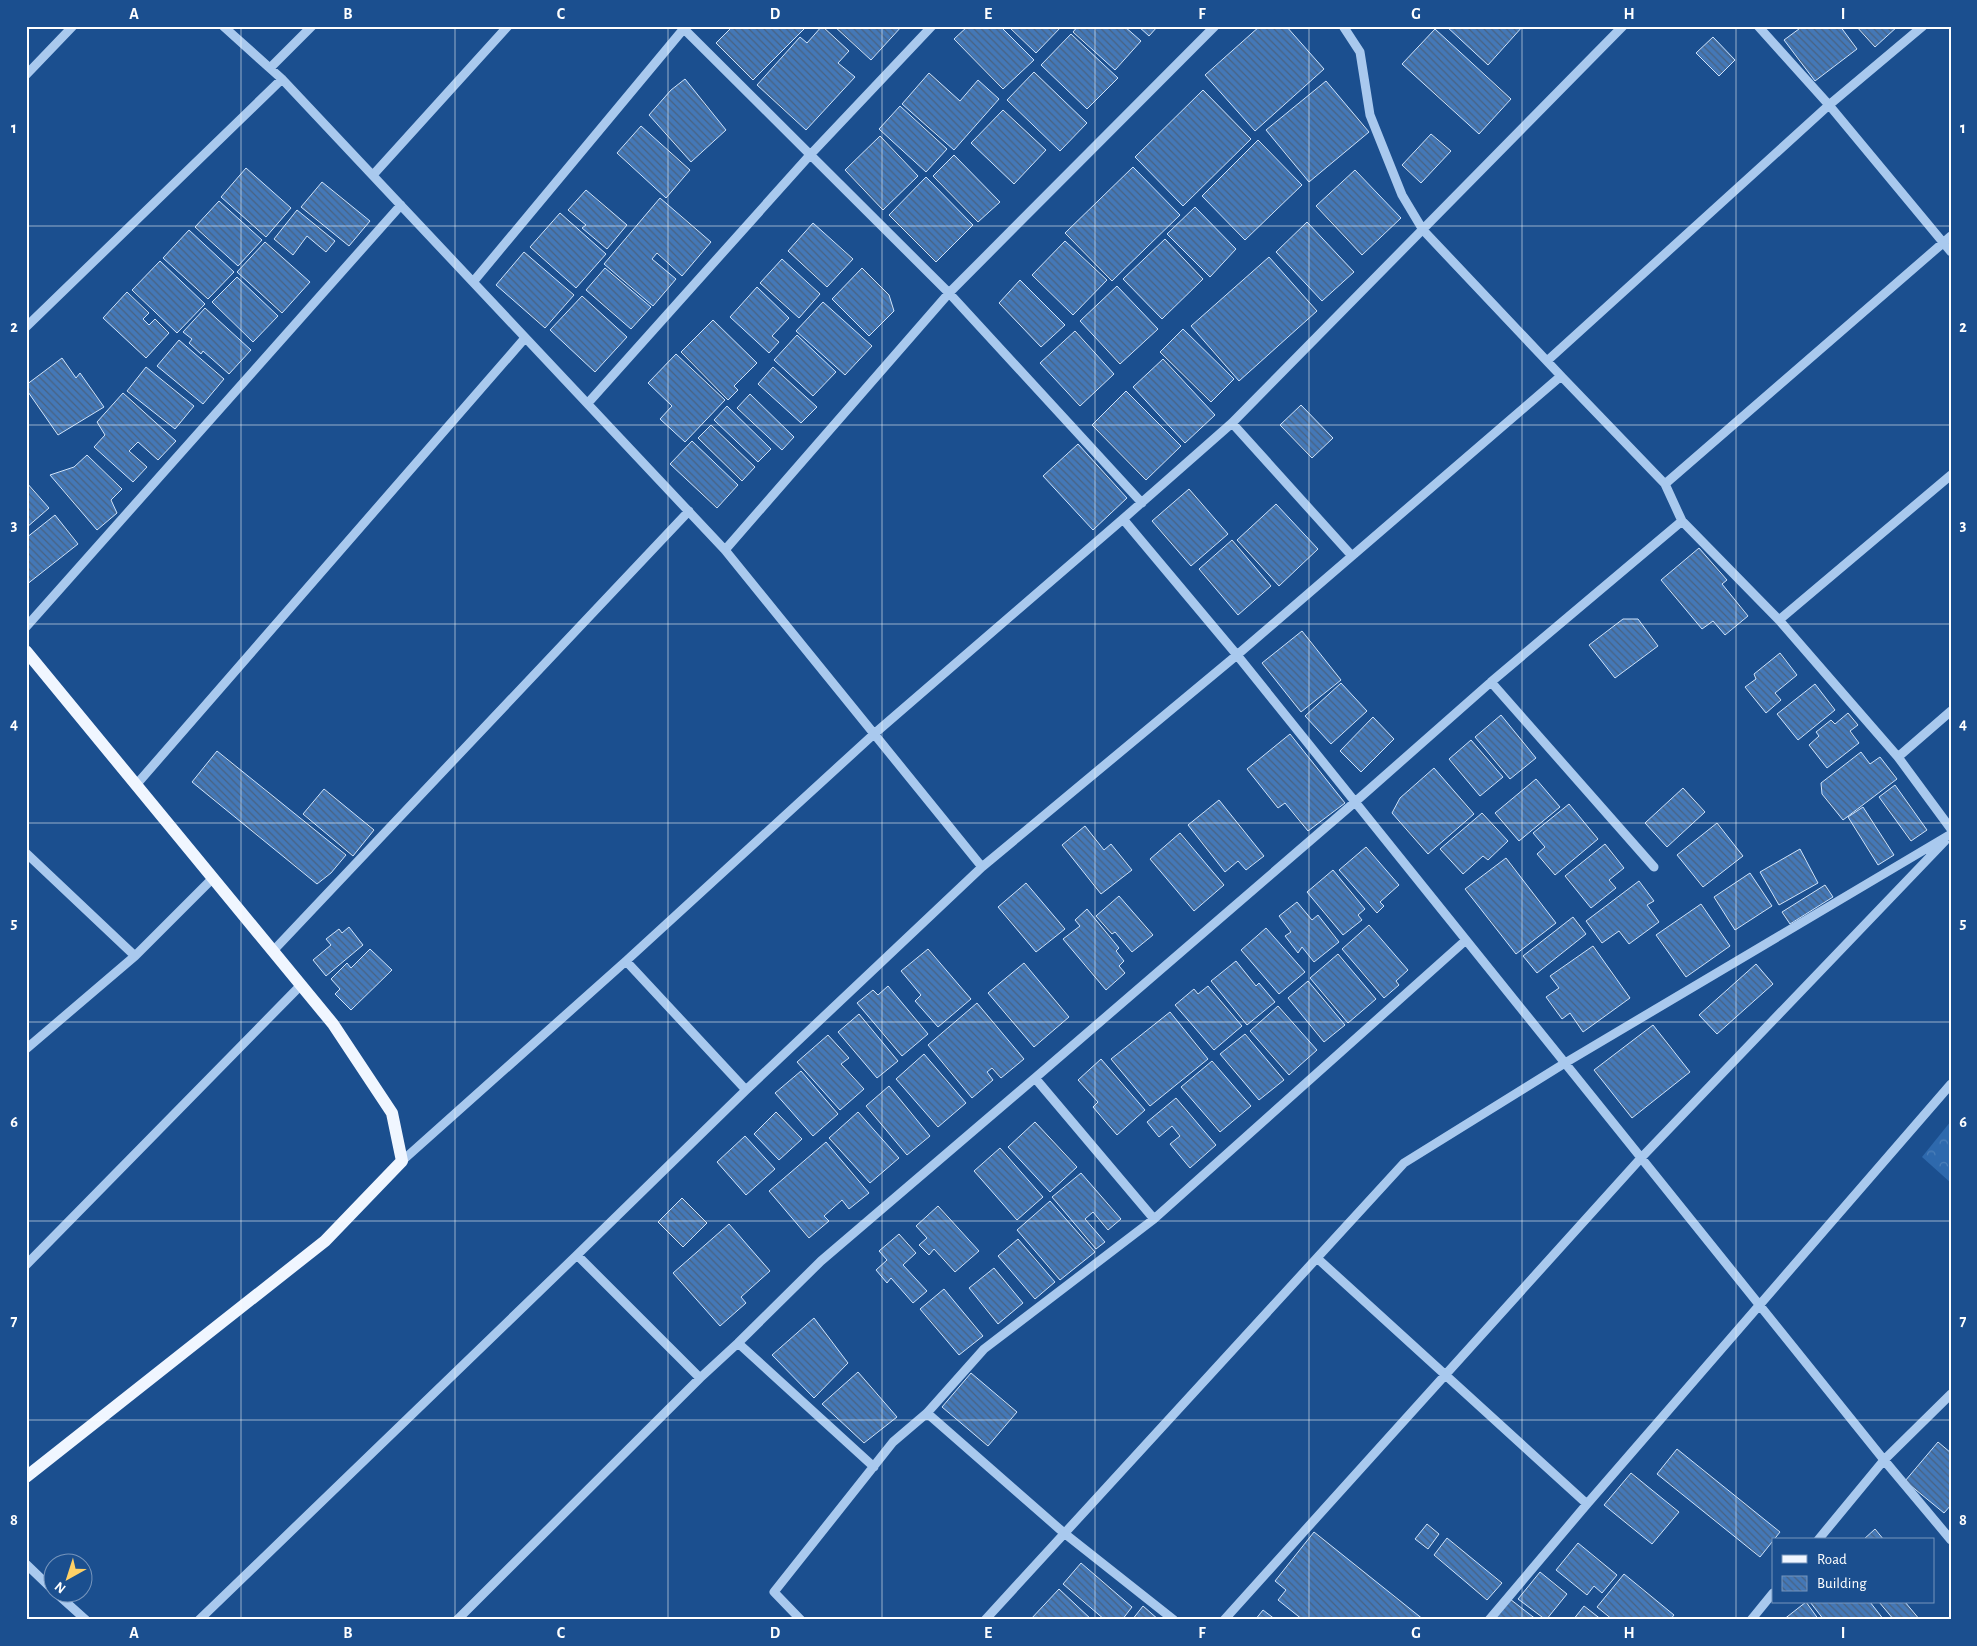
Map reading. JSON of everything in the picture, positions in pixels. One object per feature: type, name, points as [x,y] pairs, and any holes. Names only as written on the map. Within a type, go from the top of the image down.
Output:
[{"type":"main road","points":[[26,651],[333,1024],[392,1113],[402,1161],[325,1241],[26,1477]]},
{"type":"street","points":[[26,75],[73,26]]},
{"type":"street","points":[[223,26],[282,78],[725,550],[982,867]]},
{"type":"street","points":[[270,68],[312,26]]},
{"type":"street","points":[[372,175],[508,26]]},
{"type":"street","points":[[588,403],[810,155],[932,26]]},
{"type":"street","points":[[725,550],[949,293],[1215,26]]},
{"type":"street","points":[[1343,26],[1360,52],[1370,115],[1402,195],[1423,230],[1665,484],[1682,522],[1779,620],[1898,757],[1951,829]]},
{"type":"street","points":[[402,1161],[626,961],[874,734],[1232,423],[1623,26]]},
{"type":"street","points":[[1758,26],[1830,105],[1951,252]]},
{"type":"street","points":[[1547,361],[1830,105],[1923,26]]},
{"type":"street","points":[[474,282],[684,27],[949,293],[1142,502]]},
{"type":"street","points":[[26,326],[282,78]]},
{"type":"street","points":[[26,627],[401,205]]},
{"type":"street","points":[[1665,484],[1951,236]]},
{"type":"street","points":[[136,785],[525,338]]},
{"type":"street","points":[[199,1620],[746,1090],[982,867],[1237,655],[1561,376]]},
{"type":"street","points":[[1232,423],[1352,556]]},
{"type":"street","points":[[1779,620],[1951,474]]},
{"type":"street","points":[[273,951],[689,511]]},
{"type":"street","points":[[1122,519],[1237,655],[1884,1460],[1951,1540]]},
{"type":"street","points":[[457,1620],[700,1378],[821,1261],[1036,1078],[1491,682],[1682,522]]},
{"type":"street","points":[[1491,682],[1654,867]]},
{"type":"street","points":[[1898,757],[1951,711]]},
{"type":"street","points":[[985,1620],[1404,1163],[1564,1062],[1951,835]]},
{"type":"street","points":[[1224,1620],[1641,1158],[1951,835]]},
{"type":"street","points":[[26,853],[135,956]]},
{"type":"street","points":[[26,1049],[135,956],[213,878]]},
{"type":"street","points":[[801,1620],[774,1592],[893,1442],[927,1413],[984,1349],[1154,1219],[1466,940]]},
{"type":"street","points":[[626,961],[746,1090]]},
{"type":"street","points":[[26,1266],[301,985]]},
{"type":"street","points":[[1036,1078],[1154,1219]]},
{"type":"street","points":[[1489,1620],[1587,1504],[1951,1084]]},
{"type":"street","points":[[577,1255],[700,1378]]},
{"type":"street","points":[[1317,1258],[1587,1504]]},
{"type":"street","points":[[738,1343],[874,1467]]},
{"type":"street","points":[[1820,1538],[1884,1460],[1951,1394]]},
{"type":"street","points":[[927,1413],[1064,1533],[1174,1620]]},
{"type":"street","points":[[26,1564],[42,1579]]},
{"type":"street","points":[[1751,1620],[1772,1594]]},
{"type":"street","points":[[69,1604],[86,1620]]},
{"type":"green space","points":[[1951,1121],[1951,1183],[1922,1157]]},
{"type":"building","points":[[733,26],[806,27],[753,80],[716,43]]},
{"type":"building","points":[[822,26],[849,51],[838,63],[855,77],[806,130],[757,85],[800,37],[807,43]]},
{"type":"building","points":[[834,26],[902,26],[871,60]]},
{"type":"building","points":[[968,26],[1000,26],[1034,60],[1003,89],[954,39]]},
{"type":"building","points":[[1008,26],[1062,26],[1036,53]]},
{"type":"building","points":[[1078,26],[1124,26],[1141,41],[1115,70],[1073,32]]},
{"type":"building","points":[[1138,26],[1158,26],[1149,36]]},
{"type":"building","points":[[1260,26],[1286,26],[1324,69],[1255,131],[1205,75]]},
{"type":"building","points":[[1446,26],[1523,26],[1488,65]]},
{"type":"building","points":[[1803,26],[1840,26],[1857,49],[1815,81],[1784,40]]},
{"type":"building","points":[[1856,26],[1898,26],[1875,47]]},
{"type":"building","points":[[1435,29],[1511,99],[1479,134],[1402,64]]},
{"type":"building","points":[[1071,34],[1118,78],[1087,109],[1041,65]]},
{"type":"building","points":[[1713,37],[1735,60],[1719,76],[1696,53]]},
{"type":"building","points":[[1034,72],[1087,123],[1060,151],[1007,100]]},
{"type":"building","points":[[929,73],[960,101],[978,80],[999,99],[954,150],[902,104]]},
{"type":"building","points":[[685,79],[726,130],[691,162],[649,115],[671,90]]},
{"type":"building","points":[[1326,81],[1369,132],[1309,182],[1266,130]]},
{"type":"building","points":[[1203,90],[1251,139],[1183,206],[1135,157]]},
{"type":"building","points":[[900,106],[947,149],[926,172],[879,129]]},
{"type":"building","points":[[1003,110],[1046,150],[1014,184],[971,143]]},
{"type":"building","points":[[641,126],[690,170],[666,198],[617,153]]},
{"type":"building","points":[[1431,134],[1451,151],[1421,183],[1402,165]]},
{"type":"building","points":[[880,136],[918,176],[883,210],[845,170]]},
{"type":"building","points":[[1258,140],[1302,185],[1245,240],[1202,196]]},
{"type":"building","points":[[954,155],[1000,202],[978,222],[933,176]]},
{"type":"building","points":[[1133,167],[1180,215],[1112,281],[1065,233]]},
{"type":"building","points":[[246,168],[291,208],[266,237],[221,197]]},
{"type":"building","points":[[1355,170],[1401,218],[1362,255],[1316,206]]},
{"type":"building","points":[[926,177],[973,225],[936,262],[889,215]]},
{"type":"building","points":[[322,182],[370,221],[349,246],[301,207]]},
{"type":"building","points":[[586,190],[627,225],[607,249],[582,228],[586,225],[568,210]]},
{"type":"building","points":[[660,198],[711,242],[682,276],[657,253],[652,259],[676,279],[653,306],[604,264]]},
{"type":"building","points":[[219,201],[262,240],[238,266],[195,227]]},
{"type":"building","points":[[1195,207],[1236,249],[1210,277],[1167,234]]},
{"type":"building","points":[[297,210],[335,241],[326,252],[307,236],[293,255],[274,239]]},
{"type":"building","points":[[560,213],[606,254],[576,288],[530,247]]},
{"type":"building","points":[[1307,222],[1354,272],[1322,301],[1276,252]]},
{"type":"building","points":[[813,223],[853,259],[827,287],[788,251]]},
{"type":"building","points":[[189,230],[234,272],[208,299],[163,258]]},
{"type":"building","points":[[1165,239],[1203,279],[1162,319],[1123,279]]},
{"type":"building","points":[[1065,241],[1107,280],[1073,315],[1032,275]]},
{"type":"building","points":[[265,242],[310,282],[282,313],[237,272]]},
{"type":"building","points":[[524,252],[574,295],[545,328],[496,285]]},
{"type":"building","points":[[1269,257],[1317,311],[1239,381],[1191,326]]},
{"type":"building","points":[[782,259],[820,294],[799,318],[760,283]]},
{"type":"building","points":[[160,261],[205,304],[177,333],[132,290]]},
{"type":"building","points":[[605,268],[651,307],[631,329],[586,290]]},
{"type":"building","points":[[862,268],[889,295],[894,311],[869,336],[832,299]]},
{"type":"building","points":[[237,277],[278,316],[253,342],[212,302]]},
{"type":"building","points":[[1020,280],[1065,325],[1041,347],[999,303]]},
{"type":"building","points":[[1117,286],[1158,329],[1120,364],[1080,321]]},
{"type":"building","points":[[757,287],[789,318],[772,336],[779,342],[769,353],[730,317]]},
{"type":"building","points":[[127,292],[149,313],[143,319],[149,325],[155,319],[169,333],[146,358],[103,318]]},
{"type":"building","points":[[582,296],[627,337],[595,372],[550,330]]},
{"type":"building","points":[[823,302],[872,346],[845,375],[796,331]]},
{"type":"building","points":[[205,308],[251,350],[229,374],[203,351],[201,354],[189,343],[192,339],[183,332]]},
{"type":"building","points":[[713,320],[757,363],[734,386],[738,390],[728,400],[681,352]]},
{"type":"building","points":[[1183,329],[1234,379],[1211,402],[1160,352]]},
{"type":"building","points":[[1075,331],[1114,374],[1080,406],[1040,363]]},
{"type":"building","points":[[797,335],[836,372],[813,396],[774,360]]},
{"type":"building","points":[[179,340],[224,379],[203,404],[157,366]]},
{"type":"building","points":[[676,354],[725,400],[685,442],[660,419],[672,406],[648,383]]},
{"type":"building","points":[[62,358],[76,378],[80,373],[104,407],[58,435],[26,389],[26,385]]},
{"type":"building","points":[[1163,359],[1215,415],[1185,443],[1133,387]]},
{"type":"building","points":[[146,367],[194,406],[175,429],[127,391]]},
{"type":"building","points":[[773,367],[817,407],[801,423],[758,384]]},
{"type":"building","points":[[1126,391],[1181,446],[1146,480],[1092,425]]},
{"type":"building","points":[[123,393],[176,441],[158,460],[138,442],[129,451],[147,467],[133,482],[94,447],[105,435],[97,422]]},
{"type":"building","points":[[750,394],[794,437],[782,450],[737,408]]},
{"type":"building","points":[[1301,405],[1333,438],[1312,458],[1280,425]]},
{"type":"building","points":[[727,406],[771,449],[758,462],[714,420]]},
{"type":"building","points":[[711,425],[755,467],[742,481],[698,438]]},
{"type":"building","points":[[692,441],[738,485],[717,508],[670,464]]},
{"type":"building","points":[[1078,444],[1127,498],[1093,530],[1043,476]]},
{"type":"building","points":[[87,455],[122,489],[111,500],[117,513],[97,530],[50,475],[74,467]]},
{"type":"building","points":[[26,482],[49,508],[26,528]]},
{"type":"building","points":[[1189,489],[1228,534],[1191,566],[1152,521]]},
{"type":"building","points":[[1276,504],[1318,549],[1279,586],[1237,540]]},
{"type":"building","points":[[55,515],[78,544],[26,585],[26,538]]},
{"type":"building","points":[[1232,540],[1271,586],[1238,615],[1199,569]]},
{"type":"building","points":[[1699,548],[1727,580],[1722,584],[1748,616],[1725,635],[1713,621],[1702,629],[1661,580]]},
{"type":"building","points":[[1623,619],[1638,619],[1658,646],[1615,678],[1589,645]]},
{"type":"building","points":[[1302,631],[1341,680],[1301,712],[1262,663]]},
{"type":"building","points":[[1780,653],[1797,675],[1775,693],[1781,700],[1766,713],[1745,687],[1756,679],[1754,674]]},
{"type":"building","points":[[1341,683],[1367,711],[1331,744],[1305,716]]},
{"type":"building","points":[[1815,684],[1835,710],[1798,740],[1777,714]]},
{"type":"building","points":[[1848,713],[1858,725],[1850,731],[1859,743],[1827,768],[1809,745],[1819,736],[1816,732],[1831,720],[1835,724]]},
{"type":"building","points":[[1501,715],[1536,758],[1510,779],[1475,737]]},
{"type":"building","points":[[1373,717],[1394,739],[1361,772],[1340,751]]},
{"type":"building","points":[[1290,734],[1345,803],[1308,831],[1285,803],[1278,808],[1247,769]]},
{"type":"building","points":[[1471,740],[1503,777],[1480,796],[1449,759]]},
{"type":"building","points":[[217,751],[346,855],[331,873],[317,884],[192,782]]},
{"type":"building","points":[[1861,752],[1870,764],[1880,757],[1897,779],[1843,820],[1822,794],[1821,783]]},
{"type":"building","points":[[1434,768],[1474,814],[1428,854],[1392,813],[1400,798]]},
{"type":"building","points":[[1536,779],[1560,807],[1519,841],[1495,813]]},
{"type":"building","points":[[1895,785],[1927,830],[1911,841],[1879,797]]},
{"type":"building","points":[[1683,788],[1705,812],[1667,847],[1645,823]]},
{"type":"building","points":[[324,789],[374,830],[353,856],[303,814]]},
{"type":"building","points":[[1219,800],[1264,856],[1246,870],[1238,861],[1225,872],[1188,825]]},
{"type":"building","points":[[1569,804],[1598,839],[1555,875],[1537,854],[1545,847],[1533,833]]},
{"type":"building","points":[[1863,807],[1894,855],[1878,865],[1848,817]]},
{"type":"building","points":[[1482,813],[1508,841],[1488,860],[1483,856],[1463,874],[1440,849]]},
{"type":"building","points":[[1717,823],[1743,856],[1703,887],[1677,855]]},
{"type":"building","points":[[1085,826],[1104,850],[1111,844],[1132,870],[1101,894],[1062,845]]},
{"type":"building","points":[[1180,833],[1224,885],[1194,911],[1150,859]]},
{"type":"building","points":[[1605,844],[1624,868],[1609,880],[1616,888],[1591,908],[1565,876]]},
{"type":"building","points":[[1366,847],[1399,885],[1380,902],[1384,906],[1377,913],[1339,870]]},
{"type":"building","points":[[1800,849],[1818,883],[1779,905],[1760,872]]},
{"type":"building","points":[[1506,858],[1556,923],[1516,954],[1465,889]]},
{"type":"building","points":[[1333,870],[1365,909],[1358,915],[1362,920],[1343,935],[1307,892]]},
{"type":"building","points":[[1750,873],[1772,906],[1735,930],[1714,897]]},
{"type":"building","points":[[1639,881],[1654,901],[1647,905],[1659,922],[1629,944],[1619,931],[1602,943],[1586,921]]},
{"type":"building","points":[[1026,883],[1065,929],[1036,952],[998,907]]},
{"type":"building","points":[[1825,885],[1833,897],[1790,924],[1782,912]]},
{"type":"building","points":[[1119,896],[1153,935],[1132,952],[1115,932],[1112,934],[1096,916]]},
{"type":"building","points":[[1297,902],[1312,920],[1318,915],[1339,942],[1314,962],[1302,947],[1298,953],[1285,936],[1291,932],[1279,916]]},
{"type":"building","points":[[1701,904],[1730,946],[1686,977],[1656,935]]},
{"type":"building","points":[[1087,909],[1119,948],[1116,951],[1124,961],[1119,966],[1125,973],[1106,990],[1063,939],[1080,926],[1075,920]]},
{"type":"building","points":[[1573,917],[1586,934],[1537,973],[1523,956]]},
{"type":"building","points":[[1369,925],[1408,970],[1396,981],[1399,985],[1384,998],[1342,949]]},
{"type":"building","points":[[349,927],[363,945],[326,976],[313,960],[331,945],[326,939],[339,929],[342,933]]},
{"type":"building","points":[[1266,928],[1305,972],[1279,994],[1241,950]]},
{"type":"building","points":[[1593,946],[1630,998],[1583,1032],[1570,1013],[1562,1019],[1546,997],[1559,988],[1550,976]]},
{"type":"building","points":[[370,949],[392,970],[351,1010],[335,994],[340,989],[331,979],[347,963],[351,968]]},
{"type":"building","points":[[928,949],[971,999],[938,1027],[915,1001],[921,995],[901,971]]},
{"type":"building","points":[[1338,954],[1376,999],[1348,1023],[1310,978]]},
{"type":"building","points":[[1236,961],[1256,986],[1259,983],[1275,1002],[1247,1025],[1211,981]]},
{"type":"building","points":[[1024,963],[1069,1017],[1034,1047],[988,993]]},
{"type":"building","points":[[1756,964],[1773,984],[1717,1034],[1699,1015]]},
{"type":"building","points":[[1308,981],[1345,1025],[1324,1042],[1288,998]]},
{"type":"building","points":[[888,986],[928,1034],[902,1056],[857,1003],[873,990],[878,995]]},
{"type":"building","points":[[1208,986],[1242,1026],[1214,1050],[1175,1005],[1194,989],[1198,994]]},
{"type":"building","points":[[977,1003],[1024,1059],[1001,1078],[992,1068],[987,1072],[993,1080],[972,1098],[928,1045]]},
{"type":"building","points":[[1278,1006],[1317,1050],[1289,1075],[1250,1031]]},
{"type":"building","points":[[1170,1012],[1208,1059],[1150,1106],[1111,1059]]},
{"type":"building","points":[[859,1014],[898,1061],[877,1078],[838,1032]]},
{"type":"building","points":[[1653,1025],[1690,1072],[1632,1118],[1594,1070]]},
{"type":"building","points":[[1245,1034],[1284,1080],[1259,1100],[1220,1054]]},
{"type":"building","points":[[828,1035],[849,1058],[841,1064],[864,1089],[840,1110],[797,1062]]},
{"type":"building","points":[[924,1054],[966,1103],[938,1127],[896,1079]]},
{"type":"building","points":[[1101,1059],[1145,1110],[1117,1135],[1093,1107],[1098,1102],[1078,1080]]},
{"type":"building","points":[[1212,1061],[1251,1106],[1220,1132],[1181,1087]]},
{"type":"building","points":[[801,1071],[838,1114],[813,1136],[775,1093]]},
{"type":"building","points":[[889,1086],[930,1136],[907,1155],[866,1106]]},
{"type":"building","points":[[1176,1098],[1216,1145],[1190,1168],[1170,1144],[1180,1136],[1172,1126],[1159,1137],[1147,1122]]},
{"type":"building","points":[[776,1112],[802,1139],[779,1160],[754,1134]]},
{"type":"building","points":[[858,1112],[899,1158],[870,1183],[829,1138]]},
{"type":"building","points":[[1035,1122],[1077,1167],[1050,1192],[1008,1147]]},
{"type":"building","points":[[745,1136],[775,1169],[746,1195],[717,1162]]},
{"type":"building","points":[[826,1142],[869,1193],[849,1209],[842,1200],[824,1216],[829,1221],[809,1238],[769,1191]]},
{"type":"building","points":[[1000,1148],[1043,1197],[1017,1220],[974,1171]]},
{"type":"building","points":[[1081,1173],[1121,1219],[1108,1230],[1093,1212],[1085,1219],[1105,1242],[1096,1249],[1052,1197]]},
{"type":"building","points":[[682,1198],[707,1223],[683,1247],[658,1222]]},
{"type":"building","points":[[1050,1201],[1095,1252],[1060,1280],[1017,1230]]},
{"type":"building","points":[[938,1206],[979,1251],[955,1272],[934,1249],[929,1255],[919,1245],[927,1238],[916,1226]]},
{"type":"building","points":[[729,1224],[770,1271],[741,1297],[746,1303],[720,1326],[673,1273]]},
{"type":"building","points":[[899,1234],[916,1253],[903,1265],[927,1291],[913,1303],[891,1278],[887,1283],[876,1270],[887,1260],[879,1251]]},
{"type":"building","points":[[1018,1239],[1055,1282],[1035,1299],[998,1256]]},
{"type":"building","points":[[994,1268],[1023,1303],[998,1324],[969,1288]]},
{"type":"building","points":[[944,1289],[983,1336],[959,1355],[920,1309]]},
{"type":"building","points":[[814,1318],[848,1363],[814,1398],[772,1355]]},
{"type":"building","points":[[858,1372],[897,1417],[864,1443],[822,1404]]},
{"type":"building","points":[[971,1373],[1017,1412],[988,1446],[942,1407]]},
{"type":"building","points":[[1938,1442],[1951,1453],[1951,1505],[1944,1513],[1905,1481]]},
{"type":"building","points":[[1677,1449],[1780,1532],[1775,1538],[1772,1538],[1772,1542],[1760,1557],[1657,1474]]},
{"type":"building","points":[[1631,1473],[1679,1512],[1652,1544],[1604,1505]]},
{"type":"building","points":[[1427,1524],[1439,1534],[1428,1549],[1415,1539]]},
{"type":"building","points":[[1875,1529],[1882,1538],[1865,1538]]},
{"type":"building","points":[[1314,1532],[1424,1620],[1303,1620],[1278,1600],[1286,1590],[1275,1581]]},
{"type":"building","points":[[1447,1538],[1502,1583],[1487,1600],[1434,1555]]},
{"type":"building","points":[[1578,1543],[1617,1575],[1602,1593],[1594,1586],[1587,1595],[1556,1570]]},
{"type":"building","points":[[1081,1563],[1132,1607],[1122,1620],[1105,1620],[1063,1584]]},
{"type":"building","points":[[1540,1572],[1567,1594],[1546,1620],[1518,1599]]},
{"type":"building","points":[[1624,1574],[1674,1615],[1670,1620],[1613,1620],[1597,1607]]},
{"type":"building","points":[[1059,1589],[1092,1620],[1030,1620]]},
{"type":"building","points":[[1510,1599],[1537,1620],[1493,1620]]},
{"type":"building","points":[[1803,1604],[1807,1604],[1819,1620],[1783,1620]]},
{"type":"building","points":[[1812,1604],[1872,1604],[1884,1620],[1824,1620]]},
{"type":"building","points":[[1881,1604],[1907,1604],[1920,1620],[1894,1620]]},
{"type":"building","points":[[1143,1606],[1159,1620],[1132,1620]]},
{"type":"building","points":[[1584,1606],[1602,1620],[1573,1620]]},
{"type":"building","points":[[1263,1610],[1276,1620],[1255,1620]]}]
